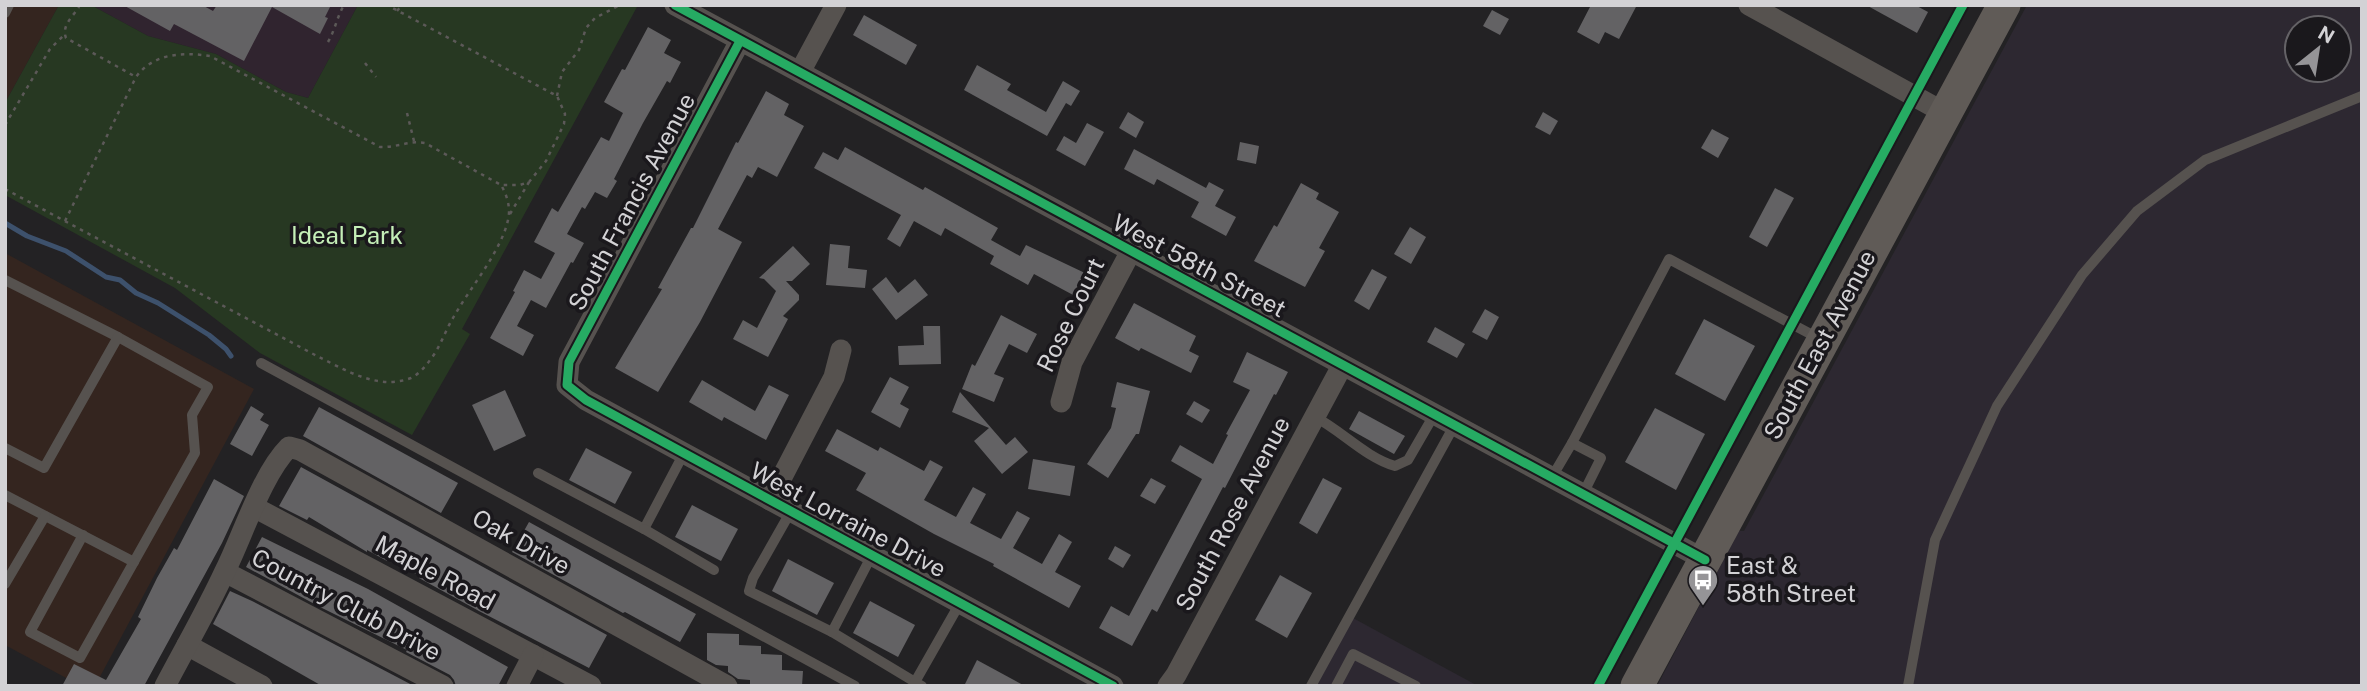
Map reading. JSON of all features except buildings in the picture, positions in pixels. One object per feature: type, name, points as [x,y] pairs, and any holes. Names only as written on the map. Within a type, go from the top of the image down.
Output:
[{"type":"main road","name":"South East Avenue","points":[[1637,686],[2004,5]]},
{"type":"street","name":"West 58th Street","points":[[675,5],[1705,560]]},
{"type":"street","points":[[800,72],[836,5]]},
{"type":"street","points":[[1749,5],[1945,113]]},
{"type":"street","name":"South Francis Avenue","points":[[567,385],[569,362],[740,41]]},
{"type":"street","name":"Rose Court","points":[[1061,402],[1072,362],[1131,251]]},
{"type":"street","points":[[770,500],[834,377],[841,350]]},
{"type":"street","name":"South Rose Avenue","points":[[1168,686],[1342,366]]},
{"type":"street","name":"West Lorraine Drive","points":[[567,385],[586,400],[1113,686]]},
{"type":"street","name":"Oak Drive","points":[[254,507],[281,456],[289,447],[300,450],[727,686]]},
{"type":"street","points":[[165,686],[225,572],[254,507]]},
{"type":"street","name":"Maple Road","points":[[254,507],[591,686]]},
{"type":"street","name":"Country Club Drive","points":[[225,572],[443,686]]},
{"type":"street","points":[[187,645],[262,686]]},
{"type":"street","points":[[517,686],[533,655]]},
{"type":"lane","points":[[5,13],[9,5]]},
{"type":"lane","points":[[1908,686],[1935,540],[1997,406],[2082,275],[2137,211],[2205,160],[2362,96]]},
{"type":"lane","points":[[1552,477],[1669,259],[1823,340]]},
{"type":"lane","points":[[5,280],[118,337],[208,387],[192,415],[195,453],[80,658],[30,632],[83,535]]},
{"type":"lane","points":[[5,448],[44,468],[118,337]]},
{"type":"lane","points":[[261,363],[856,686]]},
{"type":"lane","points":[[1315,417],[1359,447],[1395,466],[1408,460],[1434,415]]},
{"type":"lane","points":[[1311,686],[1454,426]]},
{"type":"lane","points":[[1572,443],[1601,458],[1583,494]]},
{"type":"lane","points":[[644,529],[684,453]]},
{"type":"lane","points":[[538,473],[644,529],[714,570]]},
{"type":"lane","points":[[5,495],[134,562]]},
{"type":"lane","points":[[790,511],[753,578],[749,591],[832,632],[918,684],[960,603]]},
{"type":"lane","points":[[5,584],[45,516]]},
{"type":"lane","points":[[832,632],[872,555]]},
{"type":"lane","points":[[1336,686],[1353,654],[1416,686]]},
{"type":"path","points":[[5,125],[46,55],[64,35],[68,22],[80,5]]},
{"type":"path","points":[[328,42],[344,5]]},
{"type":"path","points":[[387,5],[557,96]]},
{"type":"path","points":[[397,11],[402,5]]},
{"type":"path","points":[[5,189],[315,355],[379,382],[410,378],[429,362],[502,235],[510,214],[551,152],[564,124],[565,114],[557,96],[562,72],[579,50],[586,28],[594,18],[620,5]]},
{"type":"path","points":[[64,35],[79,47],[136,77]]},
{"type":"path","points":[[65,220],[136,77],[147,65],[170,55],[189,54],[210,56],[380,147],[390,148],[414,141],[425,143],[500,185],[506,194],[510,214]]},
{"type":"path","points":[[365,63],[376,76]]},
{"type":"path","points":[[407,113],[414,141]]},
{"type":"path","points":[[500,185],[529,182]]},
{"type":"shaded area","points":[[5,5],[59,5],[5,103]]},
{"type":"shaded area","points":[[91,5],[358,5],[308,98],[286,92],[216,54],[148,36]]},
{"type":"shaded area","points":[[2027,5],[2362,5],[2362,686],[1657,686],[1739,531],[1744,531]]},
{"type":"shaded area","points":[[5,253],[254,389],[95,686],[81,686],[5,645]]},
{"type":"shaded area","points":[[1353,618],[1478,686],[1315,686]]},
{"type":"green space","name":"Ideal Park","points":[[59,5],[91,5],[148,36],[216,54],[286,92],[308,98],[358,5],[638,5],[462,329],[470,334],[412,435],[260,353],[175,288],[5,195],[5,103]]},
{"type":"waterway","points":[[5,223],[27,236],[66,251],[106,277],[120,280],[136,293],[158,303],[209,335],[231,356]]},
{"type":"cycle path","points":[[675,5],[1705,560]]},
{"type":"cycle path","points":[[1598,686],[1963,5]]},
{"type":"cycle path","points":[[740,41],[569,362],[567,385],[586,400],[1113,686]]},
{"type":"place","name":"East & 58th Street","points":[[1703,607]]}]
